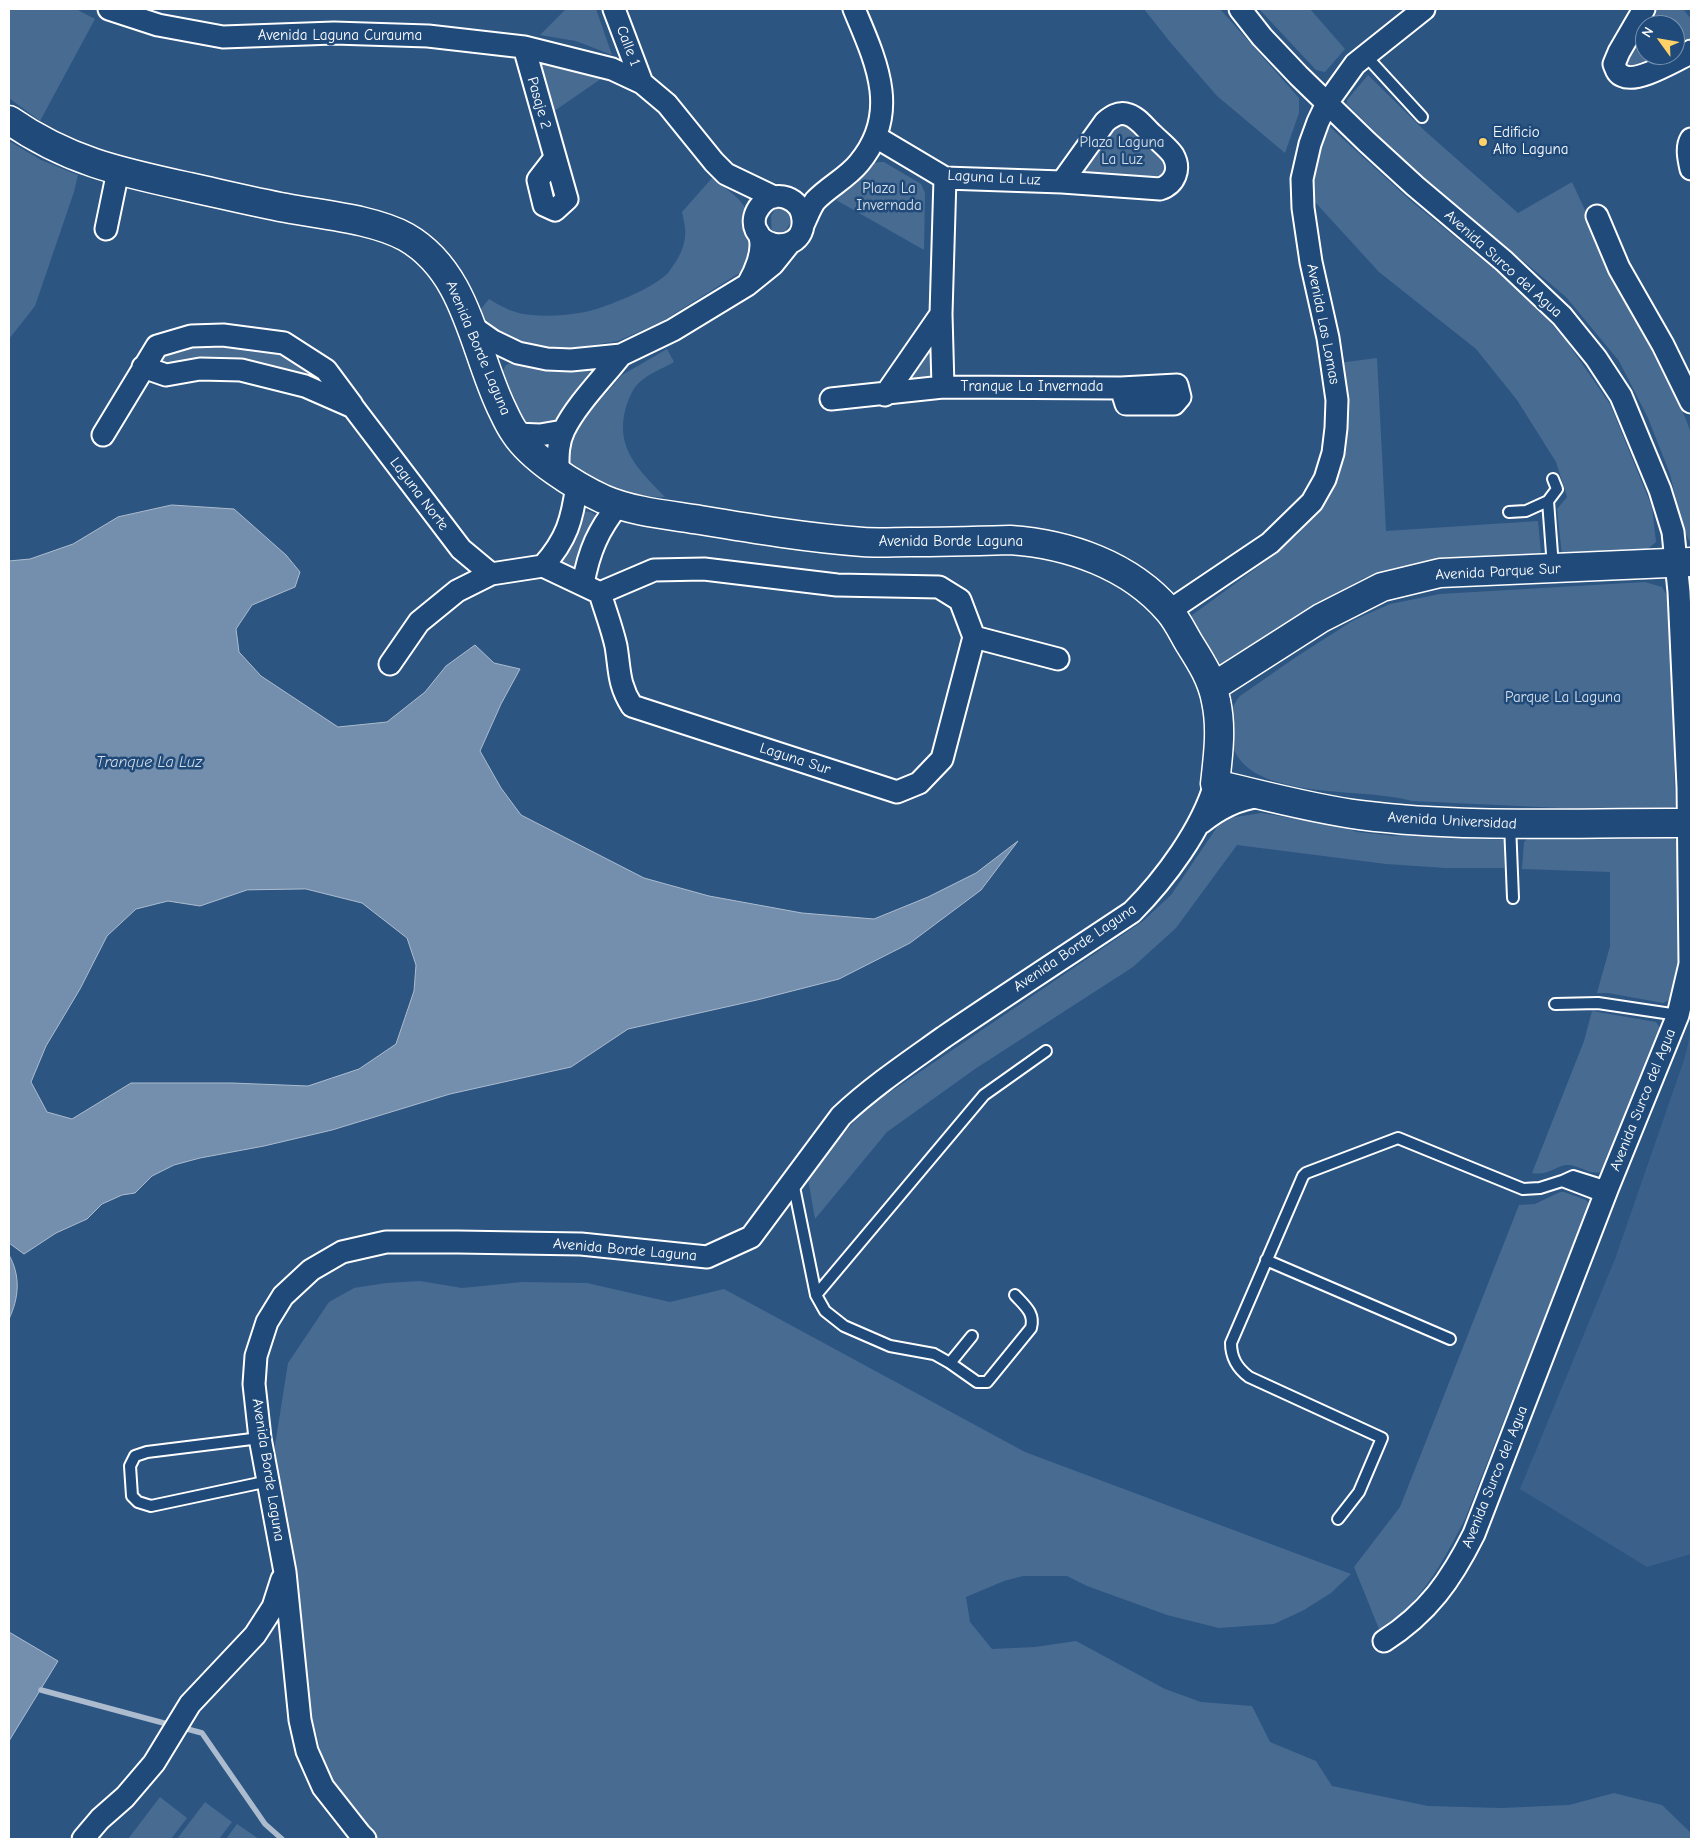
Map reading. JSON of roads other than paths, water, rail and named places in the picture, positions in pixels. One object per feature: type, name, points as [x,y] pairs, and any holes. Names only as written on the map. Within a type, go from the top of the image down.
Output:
[{"type":"street","name":"Avenida Laguna Curauma","points":[[109,9],[158,25],[223,37],[334,33],[428,36],[524,47],[612,69],[642,83],[667,104],[726,174],[736,180],[781,197]]},
{"type":"street","name":"Calle 1","points":[[614,9],[642,83]]},
{"type":"street","points":[[470,325],[493,341],[518,353],[547,359],[572,360],[622,355],[674,330],[747,285],[768,269],[789,244],[796,239],[815,202],[858,164],[876,137],[881,116],[881,86],[871,49],[854,9]]},
{"type":"street","name":"Avenida Surco del Agua","points":[[1240,9],[1262,37],[1327,103],[1415,186],[1504,261],[1562,316],[1596,358],[1621,396],[1660,490],[1684,562],[1680,612],[1690,823],[1690,964],[1678,1015],[1606,1192],[1470,1541],[1456,1568],[1427,1608],[1403,1629],[1384,1641]]},
{"type":"street","name":"Avenida Las Lomas","points":[[1169,612],[1270,543],[1312,502],[1325,479],[1333,453],[1337,400],[1328,338],[1311,262],[1303,208],[1302,179],[1310,144],[1327,103],[1355,64],[1424,9]]},
{"type":"street","points":[[1644,9],[1619,52],[1614,64],[1617,71],[1623,76],[1632,78],[1642,76],[1685,56],[1691,51]]},
{"type":"street","name":"Pasaje 2","points":[[524,47],[555,158]]},
{"type":"street","name":"Laguna La Luz","points":[[876,137],[945,178],[1062,182],[1160,189],[1165,187],[1174,178],[1177,168],[1173,155],[1137,119],[1128,114],[1121,114],[1113,116],[1105,122],[1062,182]]},
{"type":"street","name":"Avenida Borde Laguna","points":[[9,120],[23,130],[61,150],[93,164],[280,207],[378,225],[393,230],[407,238],[422,248],[447,275],[456,290],[485,369],[515,434],[527,447],[568,479],[604,499],[652,512],[717,523],[865,542],[1010,540],[1049,544],[1091,557],[1133,580],[1152,595],[1169,612],[1204,667],[1213,687],[1219,722],[1215,784],[1208,805],[1195,828],[1152,892],[1132,912],[982,1011],[865,1094],[841,1116],[751,1237],[706,1257],[581,1244],[386,1242],[342,1252],[311,1270],[283,1296],[267,1322],[256,1356],[254,1384],[260,1438],[285,1572],[300,1720],[307,1751],[323,1787],[365,1839]]},
{"type":"street","points":[[1691,140],[1688,144],[1691,168]]},
{"type":"street","points":[[789,244],[773,245],[760,237],[754,224],[757,210],[767,199],[781,197],[858,164]]},
{"type":"street","points":[[106,229],[118,171]]},
{"type":"street","name":"Tranque La Invernada","points":[[943,387],[941,314],[945,178]]},
{"type":"street","name":"Avenida Laguna Curauma","points":[[736,180],[757,210]]},
{"type":"street","points":[[781,197],[795,202],[800,209],[803,225]]},
{"type":"street","points":[[1597,216],[1619,268],[1663,344],[1691,402]]},
{"type":"street","points":[[747,285],[755,271],[758,260],[760,237]]},
{"type":"street","points":[[885,395],[941,314]]},
{"type":"street","name":"Laguna Norte","points":[[103,436],[157,346],[191,336],[223,335],[284,344],[326,370],[461,549],[491,574]]},
{"type":"street","points":[[485,369],[518,353]]},
{"type":"street","points":[[543,566],[555,552],[566,534],[571,518],[568,479],[558,451],[563,431],[622,355]]},
{"type":"street","name":"Laguna Norte","points":[[143,367],[166,375],[200,368],[241,370],[306,386],[353,407]]},
{"type":"street","name":"Tranque La Invernada","points":[[832,399],[885,395],[943,387],[1121,388]]},
{"type":"street","points":[[515,434],[540,435],[563,431]]},
{"type":"street","points":[[592,588],[587,564],[593,544],[604,522],[619,504]]},
{"type":"street","name":"Avenida Parque Sur","points":[[1213,687],[1321,618],[1382,587],[1440,573],[1684,562]]},
{"type":"street","points":[[390,664],[419,622],[457,591],[491,574],[543,566],[592,588],[654,570],[704,569],[837,585],[939,587],[960,600],[974,637],[1058,659]]},
{"type":"street","name":"Laguna Sur","points":[[592,588],[616,645],[619,678],[625,696],[632,706],[897,792],[919,783],[942,759],[974,637]]},
{"type":"street","points":[[1219,742],[1226,762],[1231,769],[1262,795]]},
{"type":"street","name":"Avenida Universidad","points":[[1215,784],[1358,815],[1401,819],[1510,824],[1690,823]]},
{"type":"street","points":[[1195,828],[1209,816],[1231,803],[1244,798],[1262,795]]},
{"type":"street","name":"Avenida Borde Laguna","points":[[83,1839],[100,1819],[125,1797],[154,1763],[190,1704],[255,1635],[273,1607],[285,1572]]},
{"type":"lane","points":[[1366,55],[1422,117]]},
{"type":"lane","points":[[1509,512],[1526,511],[1548,501],[1556,489],[1553,479]]},
{"type":"lane","points":[[1548,501],[1553,569]]},
{"type":"lane","points":[[1510,824],[1513,898]]},
{"type":"lane","points":[[1555,1004],[1598,1003],[1678,1015]]},
{"type":"lane","points":[[816,1294],[984,1095],[1046,1051]]},
{"type":"lane","points":[[1338,1520],[1359,1492],[1382,1438],[1249,1377],[1241,1371],[1231,1353],[1231,1343],[1306,1173],[1398,1138],[1523,1189],[1540,1188],[1562,1182],[1606,1192]]},
{"type":"lane","points":[[793,1181],[816,1294],[825,1311],[844,1326],[890,1346],[934,1354],[977,1382],[987,1382],[1032,1328],[1031,1312],[1015,1295]]},
{"type":"lane","points":[[1266,1260],[1450,1339]]},
{"type":"lane","points":[[950,1363],[972,1336]]},
{"type":"lane","points":[[260,1438],[148,1452],[135,1456],[130,1466],[132,1496],[138,1502],[151,1506],[269,1481]]},
{"type":"water","name":"Tranque La Luz","points":[[172,505],[234,509],[286,555],[300,572],[295,587],[252,605],[236,629],[239,652],[261,676],[338,727],[387,722],[425,692],[446,666],[475,645],[494,663],[520,669],[501,704],[480,751],[501,788],[521,815],[644,878],[709,896],[802,913],[874,919],[928,897],[976,873],[1018,841],[981,890],[910,943],[839,979],[757,1000],[628,1029],[571,1067],[450,1094],[332,1130],[174,1165],[152,1176],[135,1193],[122,1195],[102,1204],[87,1219],[56,1233],[24,1254],[9,1243],[9,561],[30,559],[73,544],[118,517]],"holes":[[[306,889],[362,903],[407,938],[416,965],[414,991],[396,1044],[359,1069],[308,1086],[232,1083],[131,1083],[72,1119],[47,1112],[31,1082],[46,1046],[80,989],[107,936],[136,909],[168,901],[200,906],[247,890]]]},
{"type":"water","points":[[9,1255],[17,1279],[17,1295],[9,1319]]},
{"type":"water","points":[[9,1632],[58,1661],[9,1741]]},
{"type":"waterway","points":[[41,1690],[171,1725]]},
{"type":"waterway","points":[[180,1727],[202,1733],[265,1824],[282,1839]]},
{"type":"place","name":"Edificio Alto Laguna","points":[[1483,142]]},
{"type":"park label","name":"Plaza Laguna La Luz","points":[[1122,152]]},
{"type":"park label","name":"Plaza La Invernada","points":[[889,198]]},
{"type":"park label","name":"Parque La Laguna","points":[[1563,698]]}]
